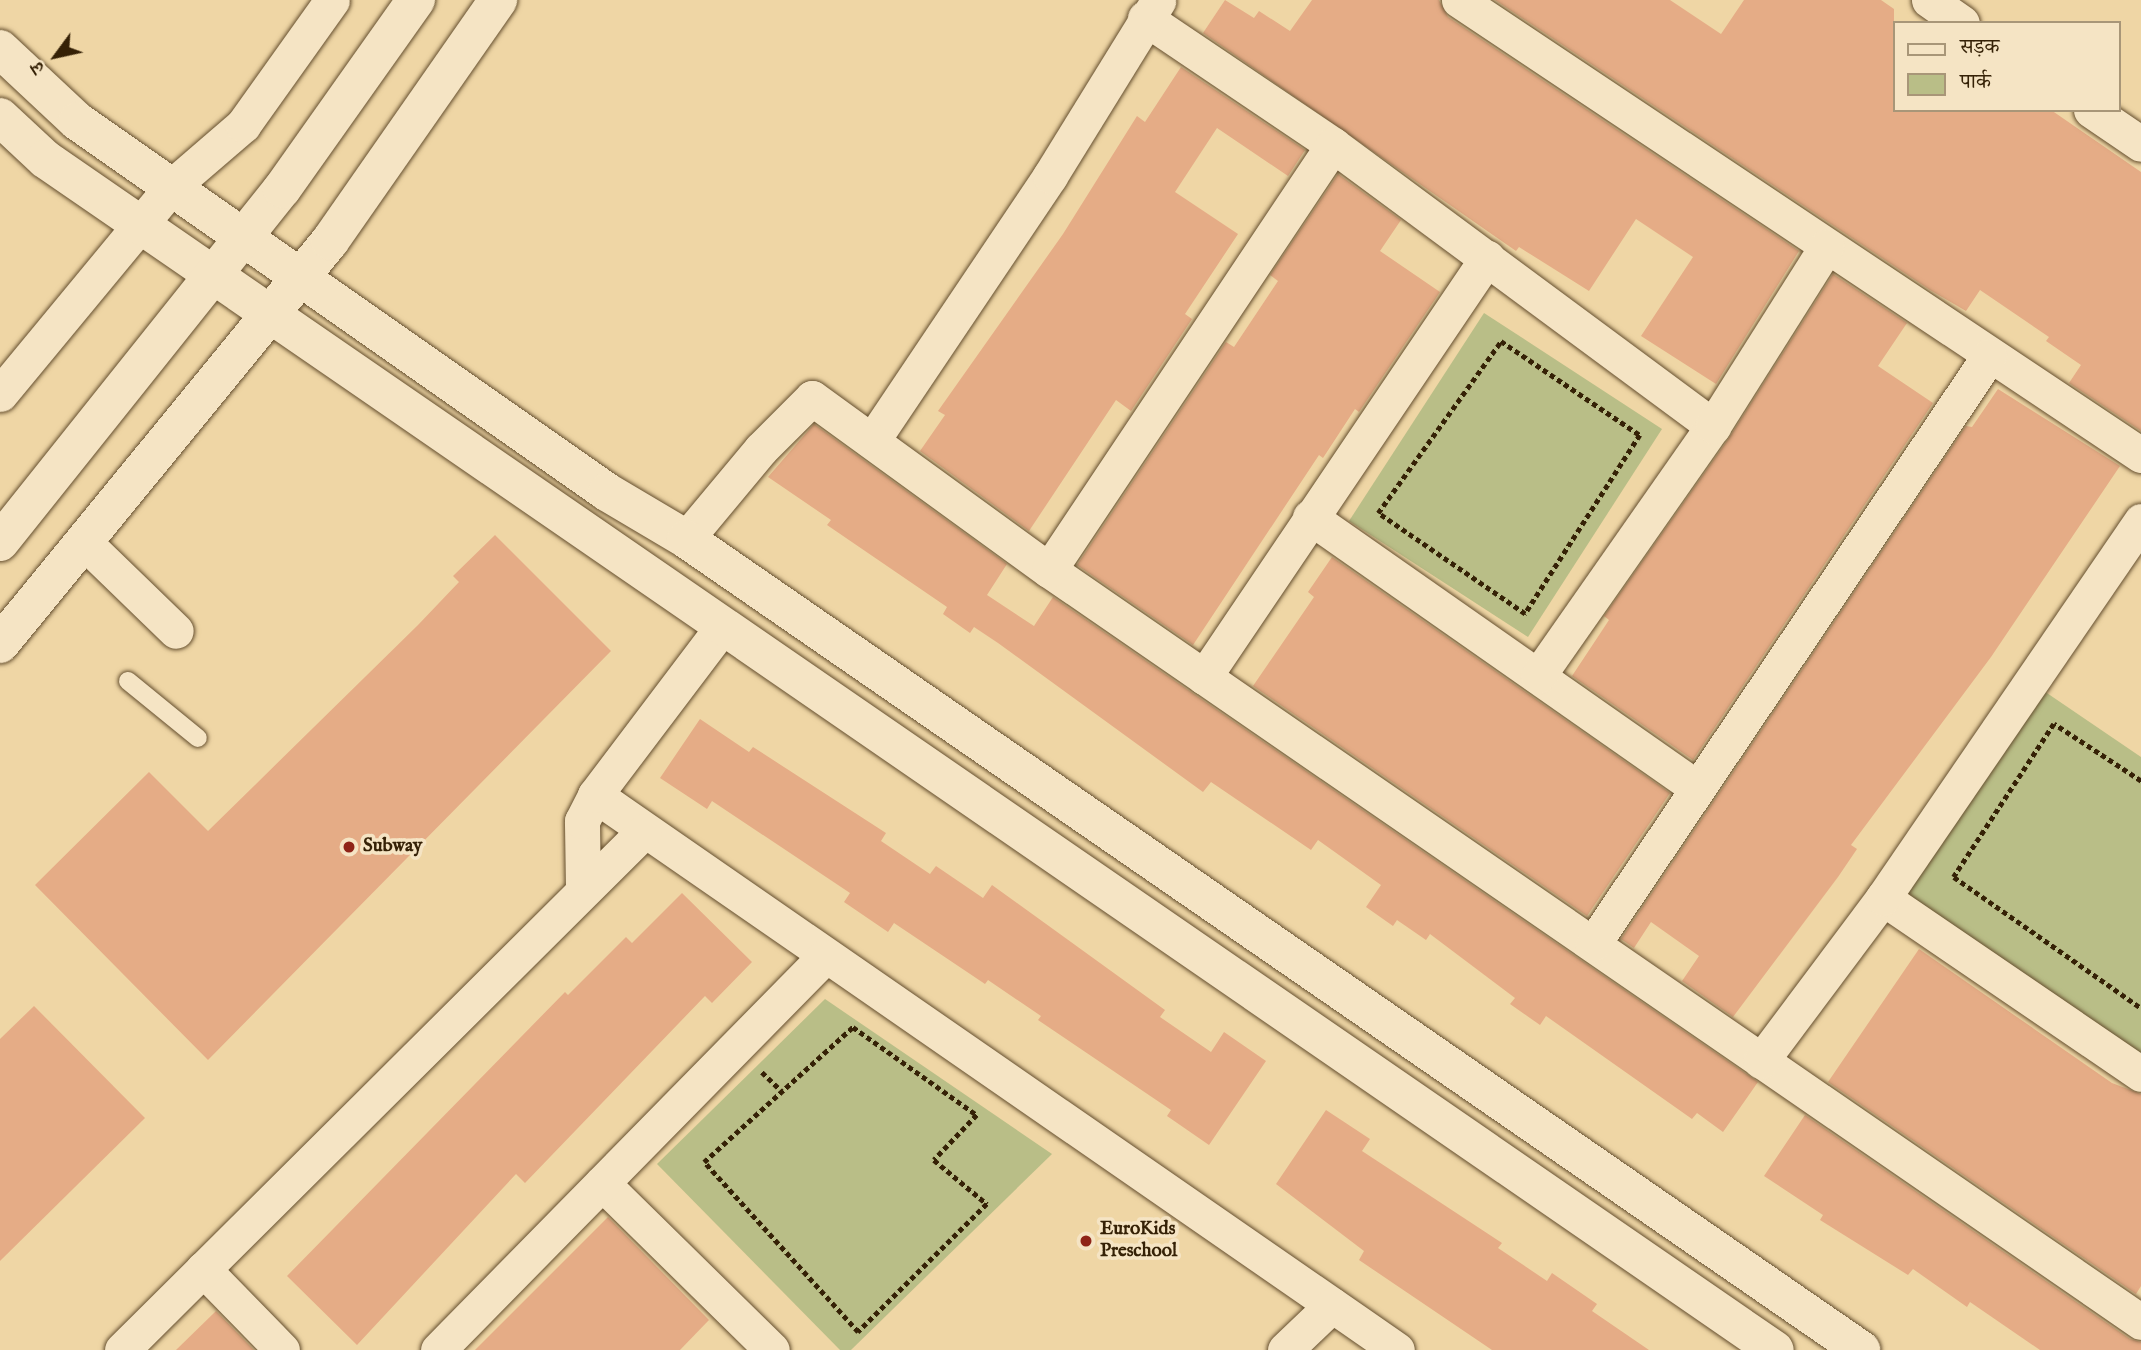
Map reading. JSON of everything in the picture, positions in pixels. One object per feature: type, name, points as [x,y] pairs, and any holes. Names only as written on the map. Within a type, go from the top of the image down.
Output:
[{"type":"street","points":[[0,394],[172,187],[243,125],[332,0]]},
{"type":"street","points":[[0,542],[243,237],[416,0]]},
{"type":"street","points":[[0,644],[301,278],[498,0]]},
{"type":"street","points":[[1459,0],[2141,455]]},
{"type":"street","points":[[1929,0],[1959,21]]},
{"type":"street","points":[[872,441],[1050,176],[1152,9],[1713,426]]},
{"type":"street","points":[[0,49],[77,121],[607,492],[686,539],[1861,1350]]},
{"type":"street","points":[[2094,112],[2141,144]]},
{"type":"street","points":[[0,117],[44,159],[1775,1350]]},
{"type":"street","points":[[1049,569],[1333,145]]},
{"type":"street","points":[[1538,676],[1713,426],[1826,247]]},
{"type":"street","points":[[1204,677],[1487,258]]},
{"type":"street","points":[[1593,944],[1696,786],[1989,356]]},
{"type":"street","points":[[686,539],[761,449],[812,398],[1204,677],[2141,1322]]},
{"type":"street","points":[[1310,517],[1696,786]]},
{"type":"street","points":[[1761,1061],[1882,898],[2141,521]]},
{"type":"street","points":[[83,541],[177,631]]},
{"type":"street","points":[[583,888],[582,821],[594,795],[722,626]]},
{"type":"street","points":[[594,795],[824,957],[1398,1350]]},
{"type":"street","points":[[122,1350],[583,888],[644,831]]},
{"type":"street","points":[[1882,898],[2141,1073]]},
{"type":"street","points":[[438,1350],[824,957]]},
{"type":"street","points":[[602,1183],[772,1350]]},
{"type":"street","points":[[203,1269],[282,1350]]},
{"type":"street","points":[[1285,1350],[1332,1306]]},
{"type":"lane","points":[[128,681],[198,738]]},
{"type":"path","points":[[1501,341],[1640,435],[1525,614],[1378,513],[1501,341]]},
{"type":"path","points":[[2141,781],[2054,723],[1954,877],[2141,1008]]},
{"type":"path","points":[[853,1027],[977,1115],[934,1160],[987,1203],[858,1332],[704,1163],[853,1027]]},
{"type":"green space","points":[[1484,313],[1662,429],[1528,637],[1349,521]]},
{"type":"green space","points":[[2041,689],[2141,757],[2141,1063],[1900,898]]},
{"type":"green space","points":[[825,999],[1052,1154],[851,1350],[840,1350],[657,1164]]},
{"type":"building","points":[[1225,0],[1254,18],[1259,11],[1290,31],[1312,0],[1439,0],[1448,17],[1799,251],[1716,384],[1641,336],[1693,257],[1636,219],[1589,291],[1519,247],[1516,251],[1203,33]]},
{"type":"building","points":[[1495,0],[1670,0],[1721,34],[1744,0],[1881,0],[1894,9],[1892,112],[2054,112],[2141,172],[2141,431],[2069,383],[2081,365],[2046,341],[2049,337],[1980,290],[1966,311],[1930,290]]},
{"type":"building","points":[[1181,67],[1305,150],[1288,176],[1217,128],[1175,192],[1238,234],[1185,314],[1192,319],[1131,411],[1116,400],[1029,531],[920,451],[945,415],[938,411],[1063,234],[1137,116],[1145,122]]},
{"type":"building","points":[[1338,174],[1401,220],[1380,251],[1440,292],[1359,412],[1355,409],[1323,458],[1319,455],[1193,645],[1077,565],[1226,342],[1234,347],[1278,281],[1270,275]]},
{"type":"building","points":[[1833,274],[1907,323],[1878,366],[1933,403],[1693,760],[1572,676],[1609,620],[1604,616],[1729,438]]},
{"type":"building","points":[[1998,389],[2120,466],[1991,657],[1851,845],[1857,849],[1838,877],[1733,1017],[1682,981],[1699,956],[1651,922],[1634,948],[1621,939],[1966,426],[1972,427]]},
{"type":"building","points":[[814,424],[1007,564],[987,595],[1034,626],[1053,597],[1758,1082],[1723,1132],[1697,1113],[1692,1119],[1546,1016],[1540,1025],[1510,1004],[1515,998],[1430,934],[1426,940],[1397,920],[1393,926],[1366,907],[1381,885],[1318,840],[1311,850],[1211,782],[1203,792],[998,643],[974,627],[970,633],[943,614],[947,607],[827,525],[831,520],[768,477]]},
{"type":"building","points":[[495,535],[611,651],[208,1060],[35,885],[149,772],[208,831],[418,625],[459,582],[453,576]]},
{"type":"building","points":[[1332,557],[1670,793],[1587,916],[1253,686],[1314,597],[1308,592]]},
{"type":"building","points":[[700,719],[749,752],[753,747],[886,833],[881,841],[930,874],[936,866],[983,898],[992,885],[1165,1010],[1160,1017],[1211,1052],[1224,1032],[1266,1061],[1209,1145],[1167,1116],[1171,1110],[1038,1020],[1041,1016],[988,980],[985,984],[894,923],[888,932],[844,902],[850,893],[712,801],[707,809],[660,778]]},
{"type":"building","points":[[682,893],[752,962],[712,1003],[705,996],[525,1183],[516,1174],[357,1345],[287,1276],[565,992],[568,995],[626,937],[632,943]]},
{"type":"building","points":[[1919,949],[2112,1083],[2141,1094],[2141,1286],[2136,1294],[1828,1082]]},
{"type":"building","points":[[34,1006],[145,1118],[0,1261],[0,1039]]},
{"type":"building","points":[[1326,1110],[1370,1139],[1362,1151],[1502,1243],[1498,1248],[1547,1281],[1552,1273],[1597,1304],[1592,1311],[1649,1350],[1492,1350],[1359,1260],[1364,1251],[1276,1184]]},
{"type":"building","points":[[1805,1115],[2130,1339],[2141,1342],[2141,1350],[2040,1350],[1970,1302],[1967,1307],[1913,1269],[1908,1275],[1820,1220],[1823,1215],[1764,1176]]},
{"type":"building","points":[[608,1217],[709,1320],[680,1350],[475,1350]]},
{"type":"building","points":[[216,1311],[254,1350],[176,1350]]},
{"type":"place","name":"Subway","points":[[349,847]]},
{"type":"place","name":"EuroKids Preschool","points":[[1086,1241]]}]
